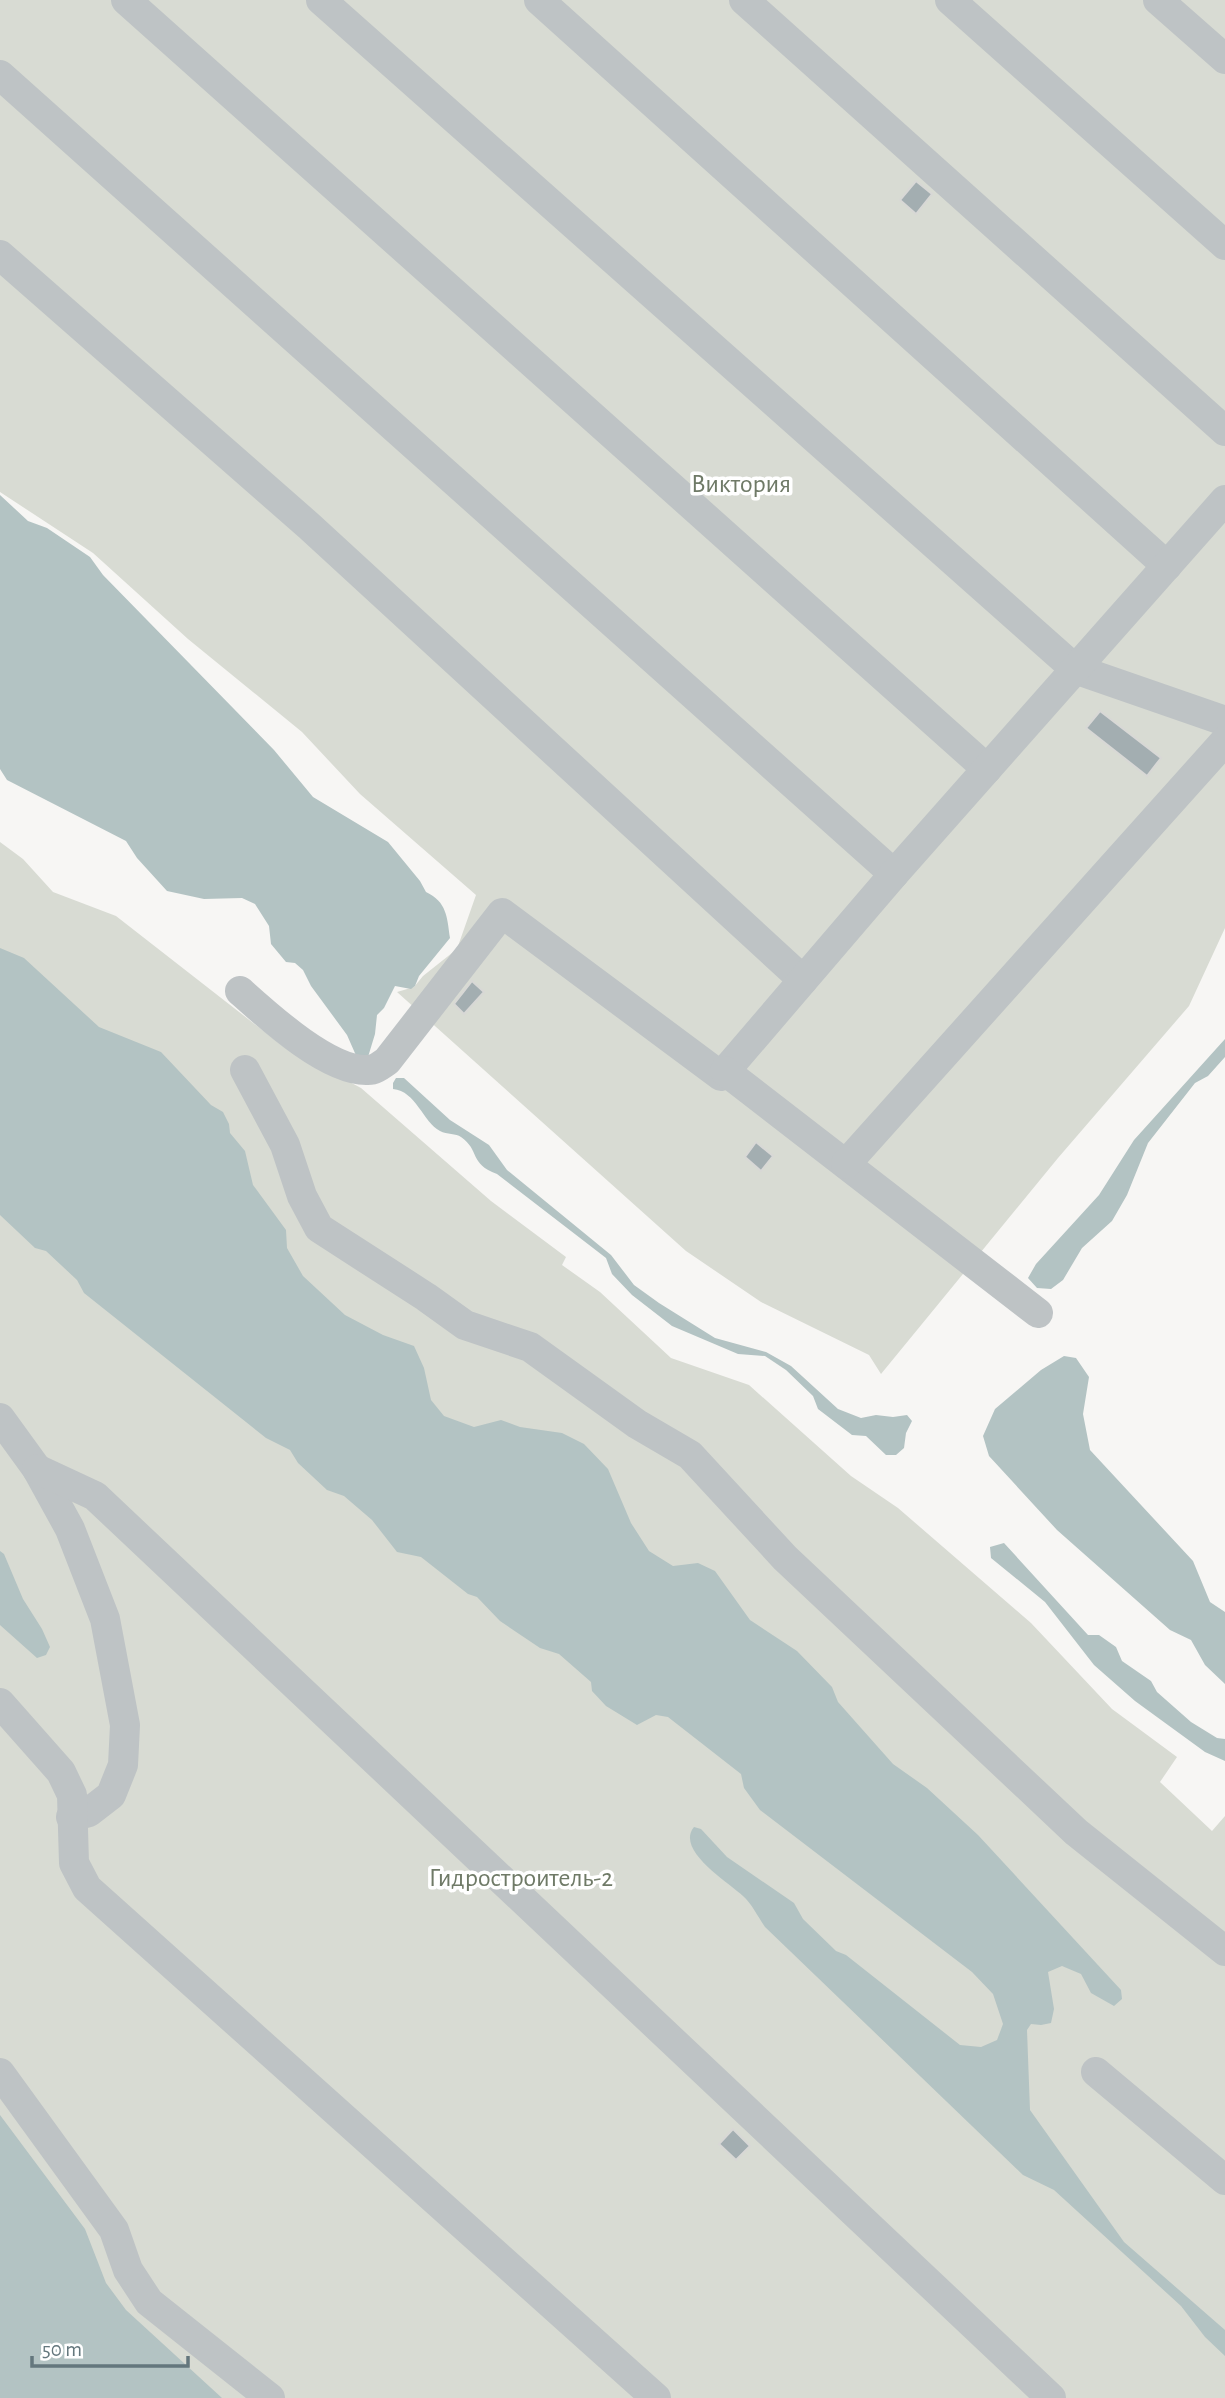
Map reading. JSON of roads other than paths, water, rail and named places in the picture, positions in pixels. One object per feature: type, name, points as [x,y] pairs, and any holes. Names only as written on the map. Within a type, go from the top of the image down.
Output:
[{"type":"lane","points":[[126,0],[987,769]]},
{"type":"lane","points":[[321,0],[1075,669],[1225,721]]},
{"type":"lane","points":[[539,0],[1167,566]]},
{"type":"lane","points":[[744,0],[1225,431]]},
{"type":"lane","points":[[950,0],[1225,245]]},
{"type":"lane","points":[[1158,0],[1225,59]]},
{"type":"lane","points":[[0,75],[894,874]]},
{"type":"lane","points":[[0,255],[309,526],[803,980]]},
{"type":"lane","points":[[240,991],[287,1033],[348,1069],[371,1070],[387,1061],[502,914],[721,1076],[894,874],[1225,500]]},
{"type":"lane","points":[[846,1164],[1225,741]]},
{"type":"lane","points":[[245,1070],[285,1145],[302,1195],[319,1228],[465,1325],[530,1347],[637,1424],[690,1455],[785,1559],[1076,1832],[1225,1951]]},
{"type":"lane","points":[[725,1071],[1038,1313]]},
{"type":"lane","points":[[0,1418],[37,1469],[70,1529],[105,1619],[125,1726],[123,1765],[111,1795],[89,1812],[71,1817]]},
{"type":"lane","points":[[37,1469],[95,1496],[1051,2398]]},
{"type":"lane","points":[[0,1703],[61,1772],[72,1795],[74,1863],[87,1888],[656,2398]]},
{"type":"lane","points":[[1096,2072],[1225,2180]]},
{"type":"lane","points":[[0,2073],[114,2230],[128,2270],[149,2302],[270,2398]]},
{"type":"park label","name":"Виктория","points":[[741,484]]},
{"type":"park label","name":"Гидростроитель-2","points":[[521,1878]]}]
